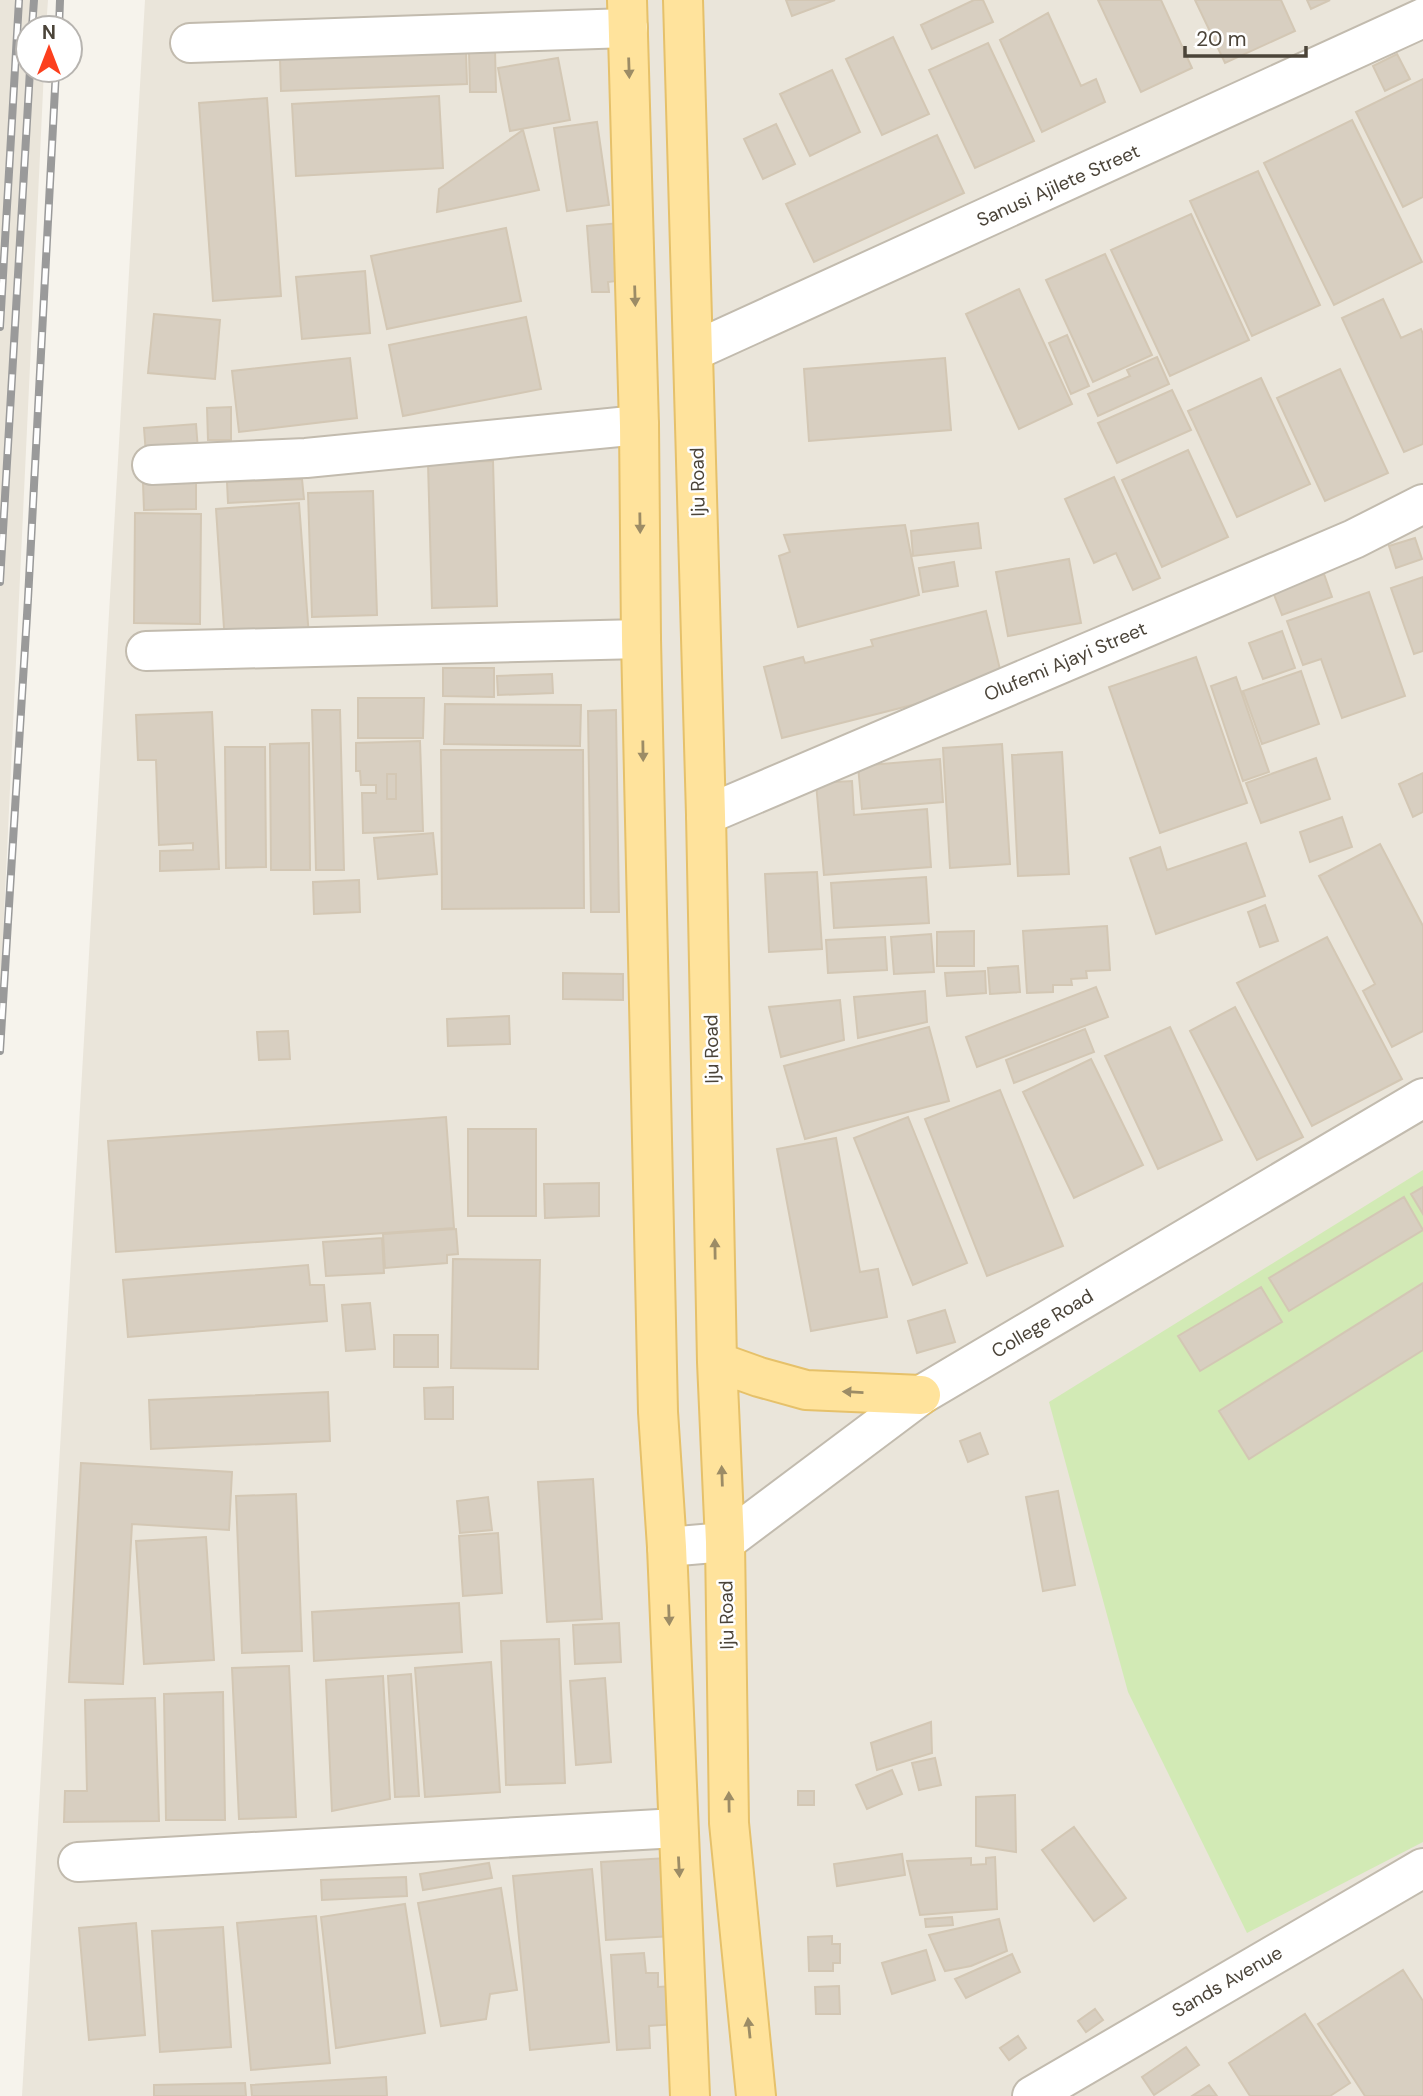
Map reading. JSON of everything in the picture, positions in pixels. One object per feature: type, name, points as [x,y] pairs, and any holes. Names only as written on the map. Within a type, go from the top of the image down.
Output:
[{"type":"main road","name":"Iju Road","points":[[683,0],[706,815],[717,1362],[725,1542],[729,1823],[756,2096]]},
{"type":"main road","points":[[628,14],[639,425],[641,639],[658,1412],[667,1547],[690,2096]]},
{"type":"main road","points":[[717,1362],[806,1390],[921,1395]]},
{"type":"street","points":[[190,43],[628,14]]},
{"type":"street","name":"Sanusi Ajilete Street","points":[[694,351],[1423,19]]},
{"type":"street","points":[[152,465],[306,458],[639,425]]},
{"type":"street","name":"Olufemi Ajayi Street","points":[[706,815],[1354,539],[1423,504]]},
{"type":"street","points":[[146,651],[641,639]]},
{"type":"street","name":"College Road","points":[[725,1542],[921,1395],[1423,1098]]},
{"type":"street","points":[[667,1547],[725,1542]]},
{"type":"street","points":[[78,1862],[677,1828]]},
{"type":"street","name":"Sands Avenue","points":[[1031,2096],[1423,1868]]},
{"type":"shaded area","points":[[0,0],[48,0],[47,14],[14,14],[14,84],[43,84],[0,1000]]},
{"type":"shaded area","points":[[145,0],[1423,0],[1423,2096],[22,2096]]},
{"type":"green space","points":[[1423,1170],[1423,1842],[1247,1933],[1128,1692],[1049,1402]]},
{"type":"building","points":[[786,0],[835,0],[792,16]]},
{"type":"building","points":[[974,0],[983,0],[993,22],[932,49],[921,25]]},
{"type":"building","points":[[1098,0],[1161,0],[1192,68],[1141,92]]},
{"type":"building","points":[[1195,0],[1281,0],[1295,31],[1225,63]]},
{"type":"building","points":[[1307,0],[1330,0],[1311,9]]},
{"type":"building","points":[[1048,13],[1081,86],[1096,79],[1105,102],[1042,132],[1000,40]]},
{"type":"building","points":[[893,37],[929,114],[882,135],[846,59]]},
{"type":"building","points":[[988,43],[1034,141],[975,168],[929,70]]},
{"type":"building","points":[[495,50],[496,92],[470,92],[469,51]]},
{"type":"building","points":[[466,51],[467,84],[281,91],[280,59]]},
{"type":"building","points":[[1397,54],[1410,79],[1385,91],[1373,66]]},
{"type":"building","points":[[558,58],[570,120],[510,131],[498,68]]},
{"type":"building","points":[[832,70],[860,132],[810,156],[780,94]]},
{"type":"building","points":[[1423,79],[1423,197],[1403,207],[1356,112]]},
{"type":"building","points":[[439,96],[443,168],[296,176],[292,104]]},
{"type":"building","points":[[267,98],[281,296],[213,301],[199,103]]},
{"type":"building","points":[[1352,120],[1422,262],[1334,305],[1264,163]]},
{"type":"building","points":[[597,122],[609,205],[567,211],[554,128]]},
{"type":"building","points":[[776,124],[795,164],[763,179],[744,139]]},
{"type":"building","points":[[523,130],[539,190],[437,212],[439,189]]},
{"type":"building","points":[[937,135],[964,193],[814,262],[786,204]]},
{"type":"building","points":[[1258,171],[1320,305],[1252,336],[1190,201]]},
{"type":"building","points":[[1191,214],[1249,340],[1170,376],[1111,250]]},
{"type":"building","points":[[620,223],[624,280],[608,282],[609,292],[592,292],[587,226]]},
{"type":"building","points":[[506,228],[521,301],[387,329],[371,256]]},
{"type":"building","points":[[1105,254],[1152,355],[1093,382],[1046,280]]},
{"type":"building","points":[[365,271],[370,333],[302,339],[296,277]]},
{"type":"building","points":[[1019,289],[1072,404],[1019,429],[966,314]]},
{"type":"building","points":[[1383,299],[1401,338],[1421,329],[1423,334],[1423,444],[1404,452],[1342,318]]},
{"type":"building","points":[[154,314],[220,320],[215,379],[148,373]]},
{"type":"building","points":[[526,317],[541,389],[403,416],[389,345]]},
{"type":"building","points":[[1067,335],[1089,386],[1071,394],[1049,343]]},
{"type":"building","points":[[1157,357],[1169,384],[1098,416],[1088,394],[1130,376],[1127,370]]},
{"type":"building","points":[[350,358],[357,418],[239,432],[232,371]]},
{"type":"building","points":[[945,358],[951,430],[809,441],[804,369]]},
{"type":"building","points":[[1340,369],[1388,473],[1325,501],[1277,398]]},
{"type":"building","points":[[1261,378],[1310,484],[1237,517],[1188,411]]},
{"type":"building","points":[[1172,390],[1191,430],[1117,463],[1098,423]]},
{"type":"building","points":[[231,407],[231,440],[208,440],[207,408]]},
{"type":"building","points":[[196,424],[198,450],[146,455],[144,428]]},
{"type":"building","points":[[1188,450],[1228,537],[1162,567],[1122,480]]},
{"type":"building","points":[[493,461],[497,606],[432,608],[428,463]]},
{"type":"building","points":[[1114,477],[1160,578],[1133,590],[1116,553],[1094,563],[1065,499]]},
{"type":"building","points":[[302,479],[304,499],[228,503],[227,482]]},
{"type":"building","points":[[196,482],[196,509],[144,510],[143,483]]},
{"type":"building","points":[[373,491],[377,615],[312,617],[308,493]]},
{"type":"building","points":[[299,503],[309,637],[225,643],[216,509]]},
{"type":"building","points":[[135,513],[201,514],[200,624],[134,623]]},
{"type":"building","points":[[978,523],[981,548],[913,556],[911,531]]},
{"type":"building","points":[[905,525],[919,595],[798,627],[779,556],[790,552],[784,535]]},
{"type":"building","points":[[1415,538],[1422,559],[1396,568],[1389,546]]},
{"type":"building","points":[[1069,559],[1081,623],[1008,636],[996,572]]},
{"type":"building","points":[[954,562],[958,586],[923,592],[919,568]]},
{"type":"building","points":[[1324,574],[1332,597],[1282,615],[1273,592]]},
{"type":"building","points":[[1423,577],[1423,651],[1414,654],[1391,588]]},
{"type":"building","points":[[1369,592],[1405,696],[1342,718],[1321,659],[1303,665],[1287,621]]},
{"type":"building","points":[[986,611],[1003,682],[782,738],[764,667],[803,657],[805,663],[873,646],[871,640]]},
{"type":"building","points":[[1282,631],[1295,668],[1263,679],[1249,643]]},
{"type":"building","points":[[1196,657],[1247,803],[1160,833],[1109,687]]},
{"type":"building","points":[[443,668],[494,668],[494,697],[443,696]]},
{"type":"building","points":[[1301,671],[1319,724],[1262,744],[1243,691]]},
{"type":"building","points":[[552,674],[553,693],[498,695],[497,676]]},
{"type":"building","points":[[1236,677],[1269,772],[1243,781],[1211,686]]},
{"type":"building","points":[[358,698],[424,698],[423,738],[358,738]]},
{"type":"building","points":[[445,704],[581,705],[580,746],[444,744]]},
{"type":"building","points":[[312,710],[340,710],[344,870],[316,870]]},
{"type":"building","points":[[616,710],[619,912],[591,912],[588,711]]},
{"type":"building","points":[[212,712],[219,869],[160,871],[160,851],[193,850],[193,843],[159,845],[156,760],[138,760],[136,715]]},
{"type":"building","points":[[420,741],[423,831],[363,833],[362,793],[376,793],[376,785],[361,785],[360,771],[356,771],[356,743]]},
{"type":"building","points":[[309,743],[310,870],[271,870],[270,744]]},
{"type":"building","points":[[1002,744],[1010,864],[950,868],[943,748]]},
{"type":"building","points":[[225,747],[265,747],[266,867],[226,868]]},
{"type":"building","points":[[441,750],[583,750],[584,908],[442,909]]},
{"type":"building","points":[[1062,752],[1069,874],[1018,876],[1012,755]]},
{"type":"building","points":[[1316,758],[1330,799],[1261,823],[1246,783]]},
{"type":"building","points":[[940,759],[943,802],[862,809],[858,766]]},
{"type":"building","points":[[1423,773],[1423,812],[1413,817],[1399,784]]},
{"type":"building","points":[[387,774],[396,774],[396,799],[387,799]]},
{"type":"building","points":[[852,781],[854,815],[927,809],[931,867],[824,875],[816,783]]},
{"type":"building","points":[[1342,817],[1352,847],[1310,862],[1300,832]]},
{"type":"building","points":[[433,833],[437,874],[378,879],[374,838]]},
{"type":"building","points":[[1246,843],[1265,896],[1156,934],[1130,858],[1160,847],[1167,870]]},
{"type":"building","points":[[1380,844],[1423,926],[1423,1031],[1392,1047],[1363,991],[1375,984],[1319,876]]},
{"type":"building","points":[[817,872],[822,949],[769,952],[765,874]]},
{"type":"building","points":[[926,877],[929,923],[834,928],[831,883]]},
{"type":"building","points":[[359,880],[360,912],[314,914],[313,882]]},
{"type":"building","points":[[1265,905],[1278,941],[1260,947],[1248,912]]},
{"type":"building","points":[[1107,926],[1110,970],[1086,971],[1087,978],[1071,979],[1072,985],[1053,985],[1053,992],[1027,993],[1023,931]]},
{"type":"building","points":[[974,931],[974,966],[937,966],[937,932]]},
{"type":"building","points":[[931,934],[934,972],[894,974],[891,937]]},
{"type":"building","points":[[885,937],[887,970],[828,973],[826,940]]},
{"type":"building","points":[[1327,937],[1402,1079],[1312,1126],[1237,983]]},
{"type":"building","points":[[1018,966],[1020,992],[990,994],[988,968]]},
{"type":"building","points":[[985,971],[986,993],[947,996],[945,973]]},
{"type":"building","points":[[563,973],[623,974],[623,1000],[563,999]]},
{"type":"building","points":[[1096,987],[1108,1017],[977,1067],[966,1037]]},
{"type":"building","points":[[925,991],[927,1022],[858,1038],[854,997]]},
{"type":"building","points":[[840,1000],[844,1040],[781,1057],[769,1007]]},
{"type":"building","points":[[1235,1007],[1303,1137],[1257,1160],[1190,1031]]},
{"type":"building","points":[[509,1016],[510,1044],[448,1046],[447,1019]]},
{"type":"building","points":[[929,1027],[949,1101],[805,1139],[784,1066]]},
{"type":"building","points":[[1170,1027],[1222,1140],[1158,1169],[1105,1056]]},
{"type":"building","points":[[1085,1029],[1094,1052],[1014,1083],[1006,1060]]},
{"type":"building","points":[[288,1031],[290,1059],[259,1060],[257,1032]]},
{"type":"building","points":[[1091,1059],[1143,1165],[1074,1198],[1023,1092]]},
{"type":"building","points":[[1000,1090],[1063,1246],[987,1276],[925,1119]]},
{"type":"building","points":[[446,1117],[454,1228],[116,1252],[108,1141]]},
{"type":"building","points":[[908,1117],[967,1263],[913,1285],[854,1138]]},
{"type":"building","points":[[468,1129],[536,1129],[536,1216],[468,1216]]},
{"type":"building","points":[[836,1138],[860,1272],[878,1269],[887,1317],[811,1331],[777,1149]]},
{"type":"building","points":[[599,1183],[599,1216],[545,1218],[544,1184]]},
{"type":"building","points":[[1423,1187],[1423,1214],[1411,1194]]},
{"type":"building","points":[[1404,1197],[1423,1230],[1289,1311],[1269,1278]]},
{"type":"building","points":[[456,1229],[458,1254],[447,1255],[447,1263],[385,1268],[383,1234]]},
{"type":"building","points":[[382,1238],[384,1273],[326,1276],[323,1242]]},
{"type":"building","points":[[453,1259],[540,1260],[538,1369],[451,1368]]},
{"type":"building","points":[[308,1265],[310,1285],[324,1285],[327,1321],[128,1337],[123,1280]]},
{"type":"building","points":[[1423,1283],[1423,1350],[1249,1459],[1219,1411]]},
{"type":"building","points":[[1261,1287],[1282,1322],[1200,1371],[1178,1336]]},
{"type":"building","points":[[370,1303],[375,1349],[346,1351],[342,1305]]},
{"type":"building","points":[[945,1310],[955,1342],[917,1353],[908,1321]]},
{"type":"building","points":[[394,1335],[438,1335],[438,1367],[394,1367]]},
{"type":"building","points":[[453,1387],[453,1419],[425,1419],[424,1388]]},
{"type":"building","points":[[328,1392],[330,1441],[151,1449],[149,1400]]},
{"type":"building","points":[[980,1433],[988,1454],[968,1462],[960,1441]]},
{"type":"building","points":[[81,1463],[232,1472],[229,1530],[132,1524],[123,1684],[69,1682]]},
{"type":"building","points":[[593,1479],[602,1619],[547,1622],[538,1482]]},
{"type":"building","points":[[1058,1491],[1075,1585],[1043,1591],[1026,1497]]},
{"type":"building","points":[[296,1494],[302,1651],[242,1653],[236,1496]]},
{"type":"building","points":[[488,1497],[492,1530],[460,1533],[457,1501]]},
{"type":"building","points":[[498,1533],[502,1593],[463,1596],[459,1536]]},
{"type":"building","points":[[206,1537],[214,1660],[144,1664],[136,1541]]},
{"type":"building","points":[[459,1603],[462,1652],[314,1661],[312,1612]]},
{"type":"building","points":[[619,1623],[621,1662],[575,1664],[573,1625]]},
{"type":"building","points":[[559,1639],[565,1783],[506,1785],[501,1641]]},
{"type":"building","points":[[491,1662],[500,1792],[425,1797],[415,1668]]},
{"type":"building","points":[[289,1666],[296,1817],[239,1819],[232,1668]]},
{"type":"building","points":[[411,1674],[419,1796],[395,1797],[388,1676]]},
{"type":"building","points":[[383,1676],[390,1799],[332,1811],[326,1680]]},
{"type":"building","points":[[605,1678],[611,1762],[576,1765],[570,1681]]},
{"type":"building","points":[[223,1692],[225,1820],[166,1820],[164,1694]]},
{"type":"building","points":[[155,1698],[159,1821],[64,1822],[65,1791],[87,1791],[85,1700]]},
{"type":"building","points":[[931,1722],[932,1753],[877,1770],[871,1743]]},
{"type":"building","points":[[935,1758],[941,1785],[919,1790],[912,1763]]},
{"type":"building","points":[[892,1770],[902,1794],[867,1809],[856,1785]]},
{"type":"building","points":[[798,1791],[814,1791],[814,1805],[798,1805]]},
{"type":"building","points":[[1015,1795],[1016,1852],[976,1846],[976,1797]]},
{"type":"building","points":[[1074,1827],[1126,1898],[1094,1921],[1042,1850]]},
{"type":"building","points":[[902,1854],[905,1875],[837,1886],[834,1864]]},
{"type":"building","points":[[995,1857],[997,1909],[920,1915],[907,1861],[971,1858],[971,1865],[986,1864],[986,1858]]},
{"type":"building","points":[[667,1858],[672,1936],[606,1940],[601,1862]]},
{"type":"building","points":[[489,1863],[492,1878],[423,1890],[420,1874]]},
{"type":"building","points":[[592,1869],[609,2042],[530,2050],[513,1876]]},
{"type":"building","points":[[406,1877],[407,1896],[322,1900],[321,1880]]},
{"type":"building","points":[[501,1888],[517,1990],[490,1994],[486,2019],[441,2026],[418,1903]]},
{"type":"building","points":[[405,1904],[425,2033],[336,2048],[321,1917]]},
{"type":"building","points":[[316,1916],[330,2063],[251,2070],[237,1923]]},
{"type":"building","points":[[952,1917],[953,1925],[926,1927],[925,1919]]},
{"type":"building","points":[[999,1919],[1007,1951],[971,1966],[945,1971],[929,1935]]},
{"type":"building","points":[[136,1923],[145,2035],[89,2040],[79,1928]]},
{"type":"building","points":[[223,1927],[231,2047],[160,2052],[152,1931]]},
{"type":"building","points":[[832,1936],[832,1944],[840,1944],[840,1963],[833,1963],[833,1971],[809,1971],[808,1937]]},
{"type":"building","points":[[926,1950],[935,1980],[892,1994],[882,1963]]},
{"type":"building","points":[[644,1953],[646,1973],[658,1973],[658,1987],[673,1986],[675,2024],[649,2026],[650,2048],[617,2050],[611,1955]]},
{"type":"building","points":[[1012,1954],[1020,1972],[966,1998],[955,1979]]},
{"type":"building","points":[[1403,1970],[1423,2001],[1423,2096],[1365,2096],[1318,2024]]},
{"type":"building","points":[[839,1986],[840,2014],[816,2014],[815,1987]]},
{"type":"building","points":[[1095,2009],[1103,2020],[1086,2032],[1078,2021]]},
{"type":"building","points":[[1305,2014],[1350,2083],[1330,2096],[1250,2096],[1229,2063]]},
{"type":"building","points":[[1018,2036],[1026,2048],[1009,2060],[1000,2048]]},
{"type":"building","points":[[1186,2047],[1199,2065],[1154,2095],[1142,2077]]},
{"type":"building","points":[[386,2077],[387,2096],[252,2096],[251,2085]]},
{"type":"building","points":[[245,2083],[246,2096],[154,2096],[154,2085]]},
{"type":"building","points":[[1209,2085],[1217,2096],[1192,2096]]},
{"type":"railway","points":[[0,327],[19,0]]},
{"type":"railway","points":[[33,14],[34,0]]},
{"type":"railway","points":[[60,0],[60,14]]},
{"type":"railway","points":[[0,582],[29,84]]},
{"type":"railway","points":[[0,1051],[28,599],[55,84]]}]
